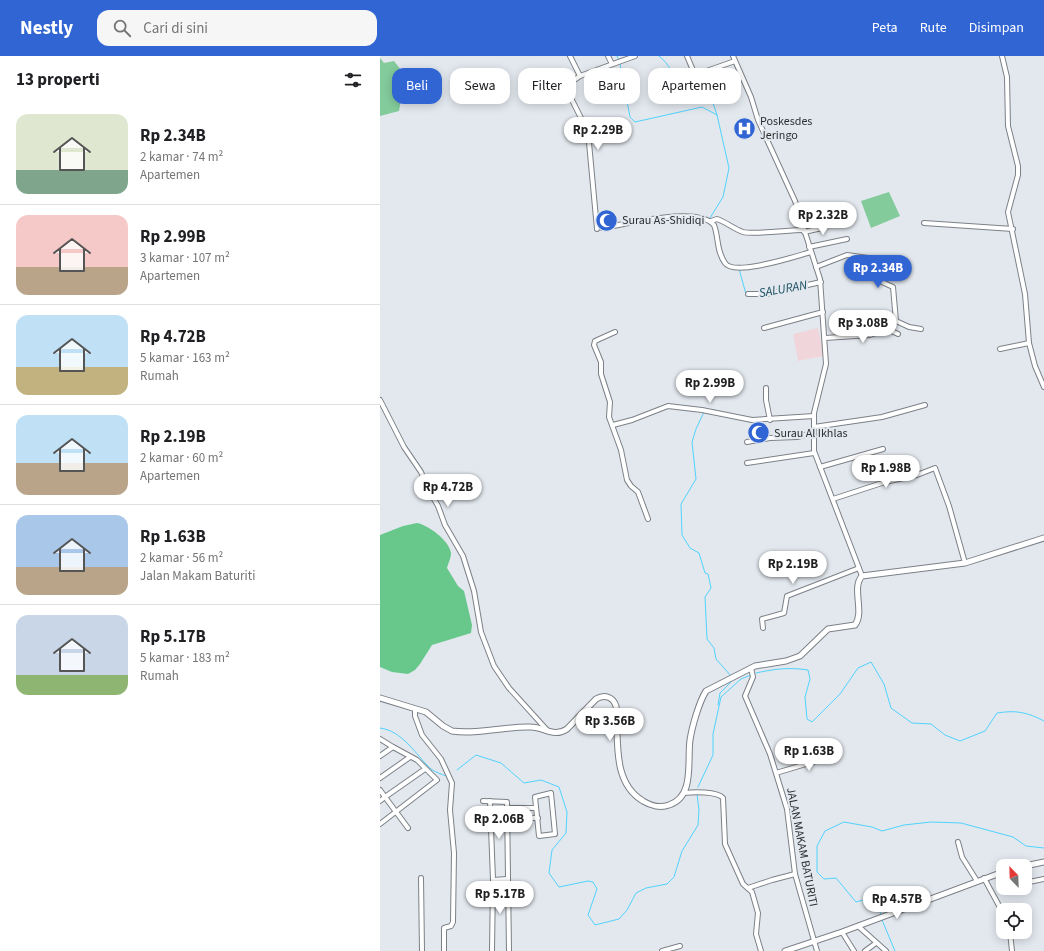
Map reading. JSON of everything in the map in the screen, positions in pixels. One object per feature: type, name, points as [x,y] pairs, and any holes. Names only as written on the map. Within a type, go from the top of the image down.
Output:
[{"type":"street","points":[[570,56],[580,76]]},
{"type":"street","points":[[608,56],[612,64]]},
{"type":"street","points":[[635,56],[580,76],[567,85],[588,132],[599,229],[670,216],[698,218],[711,221],[717,219],[725,221],[738,230],[747,233],[803,231],[822,228],[834,222]]},
{"type":"street","points":[[687,56],[695,75],[735,61]]},
{"type":"street","points":[[733,56],[751,97],[758,120],[795,201],[803,231],[821,282],[826,370],[814,416],[814,453],[862,576]]},
{"type":"street","points":[[1002,56],[1007,80],[1008,126],[1018,166],[1018,175],[1008,212],[1013,229],[1025,294],[1029,343],[1035,366],[1044,387]]},
{"type":"street","points":[[711,221],[715,227],[719,252],[729,267],[756,267],[810,252]]},
{"type":"street","points":[[924,222],[1013,229]]},
{"type":"street","points":[[809,247],[847,239]]},
{"type":"street","points":[[816,267],[847,255],[868,258],[874,265],[882,282],[893,287],[896,321],[909,327],[921,328]]},
{"type":"street","points":[[748,294],[767,294],[821,282]]},
{"type":"street","points":[[764,328],[823,312]]},
{"type":"street","points":[[825,338],[870,335],[887,329],[898,334]]},
{"type":"street","points":[[615,332],[594,343],[601,362],[601,374],[610,402],[609,417],[624,459],[628,480],[631,486],[638,492],[648,519]]},
{"type":"street","points":[[1000,349],[1029,343]]},
{"type":"street","points":[[766,388],[766,400],[770,420]]},
{"type":"street","points":[[380,400],[404,447],[418,468],[436,501],[445,525],[463,556],[474,591],[481,632],[494,666],[509,688],[546,730]]},
{"type":"street","points":[[613,425],[632,420],[668,406],[702,410],[745,420],[770,420],[814,416]]},
{"type":"street","points":[[814,427],[882,417],[925,406]]},
{"type":"street","points":[[747,442],[770,438],[797,437],[814,433]]},
{"type":"street","points":[[820,467],[883,450]]},
{"type":"street","points":[[747,463],[814,453]]},
{"type":"street","points":[[833,499],[885,482],[916,476],[934,468],[949,506],[965,563]]},
{"type":"street","points":[[862,576],[965,563],[1044,538]]},
{"type":"street","points":[[763,628],[762,619],[784,613],[787,596],[859,568]]},
{"type":"street","points":[[380,698],[387,698],[415,710],[426,712],[443,726],[456,731],[530,727],[555,733],[562,732],[596,698],[602,696],[608,697],[614,700],[616,706],[620,767],[628,788],[642,800],[658,807],[674,803],[684,793],[687,784],[691,735],[705,693],[710,688],[750,668],[759,665],[793,660],[804,654],[828,629],[855,625],[858,619],[859,581],[862,576]]},
{"type":"street","name":"JALAN MAKAM BATURITI","points":[[750,668],[753,677],[745,696],[770,754],[776,774],[790,824],[795,874],[813,942],[817,951]]},
{"type":"street","points":[[415,710],[415,716],[422,735],[441,758],[452,783],[450,810],[454,836],[453,922],[452,925],[444,928],[444,951]]},
{"type":"street","points":[[380,739],[417,760],[437,779],[437,781],[380,824]]},
{"type":"street","points":[[380,756],[393,747]]},
{"type":"street","points":[[776,774],[836,755]]},
{"type":"street","points":[[380,778],[410,757]]},
{"type":"street","points":[[380,801],[425,769]]},
{"type":"street","points":[[380,790],[408,828]]},
{"type":"street","points":[[551,793],[555,834],[539,836],[536,808],[535,797],[551,793]]},
{"type":"street","points":[[684,793],[720,795],[723,798],[725,844],[743,884],[752,891],[758,913],[756,934],[761,951]]},
{"type":"street","points":[[483,801],[507,802],[509,951]]},
{"type":"street","points":[[490,801],[493,880],[492,951]]},
{"type":"street","points":[[507,808],[536,808]]},
{"type":"street","points":[[507,818],[538,818]]},
{"type":"street","points":[[958,842],[962,857],[977,881]]},
{"type":"street","points":[[1032,865],[1044,862]]},
{"type":"street","points":[[747,888],[795,874]]},
{"type":"street","points":[[785,951],[842,932],[996,874]]},
{"type":"street","points":[[421,878],[422,951]]},
{"type":"street","points":[[984,878],[998,903]]},
{"type":"street","points":[[1032,881],[1044,878]]},
{"type":"street","points":[[493,880],[507,879]]},
{"type":"street","points":[[858,926],[886,951]]},
{"type":"street","points":[[842,932],[854,951]]},
{"type":"street","points":[[1011,939],[1012,951]]},
{"type":"street","points":[[865,951],[876,943]]},
{"type":"street","points":[[662,951],[680,946]]},
{"type":"shaded area","points":[[818,328],[824,356],[798,361],[793,334]]},
{"type":"green space","points":[[380,58],[384,63],[394,61],[400,68],[392,68],[392,104],[400,104],[399,111],[380,116]]},
{"type":"green space","points":[[889,192],[900,216],[871,228],[861,201]]},
{"type":"green space","points":[[417,523],[422,524],[432,530],[442,538],[449,548],[451,555],[447,568],[458,586],[464,591],[472,625],[471,633],[432,645],[420,664],[415,670],[408,674],[392,672],[380,667],[380,535],[403,526]]},
{"type":"waterway","points":[[617,56],[619,60]]},
{"type":"waterway","points":[[659,56],[671,70],[678,84],[683,90],[688,94],[697,97],[709,97],[712,100],[717,115],[729,168],[723,197],[710,218]]},
{"type":"waterway","points":[[620,64],[630,117],[635,122],[702,107],[717,115]]},
{"type":"waterway","name":"SALURAN","points":[[739,269],[746,294]]},
{"type":"waterway","points":[[704,412],[692,442],[696,479],[681,504],[682,535],[690,548],[699,553],[705,573],[708,574],[711,588],[705,597],[707,639],[714,648],[716,659],[731,676]]},
{"type":"waterway","points":[[756,673],[782,669],[808,670],[810,679],[805,697],[807,719],[812,722],[840,694],[858,668],[871,662],[884,684],[891,708],[912,723],[931,724],[945,735],[960,741],[985,731],[997,713],[1021,712],[1044,721]]},
{"type":"waterway","points":[[698,787],[713,755],[713,734],[721,697],[741,679],[751,675]]},
{"type":"waterway","points":[[718,705],[720,693],[731,682]]},
{"type":"waterway","points":[[380,728],[388,730],[402,738],[431,769],[446,776]]},
{"type":"waterway","points":[[457,770],[476,755],[501,763],[524,783],[541,780],[559,787],[567,812],[566,833],[552,850],[549,873],[559,887],[588,881],[593,882],[597,889],[588,915],[595,925],[619,919],[627,910],[636,893],[646,888],[667,884],[674,877],[682,851],[698,825],[699,810],[697,794]]},
{"type":"waterway","points":[[881,915],[879,909],[863,900],[856,902],[836,878],[824,879],[817,872],[817,846],[825,831],[844,822],[872,827],[882,831],[904,825],[931,822],[961,823],[1013,837],[1026,846],[1044,848]]},
{"type":"waterway","points":[[882,920],[895,951]]},
{"type":"place","name":"Poskesdes Jeringo","points":[[744,128]]},
{"type":"place","name":"Surau As-Shidiqi","points":[[606,220]]},
{"type":"place","name":"Surau Al Ikhlas","points":[[758,433]]}]
